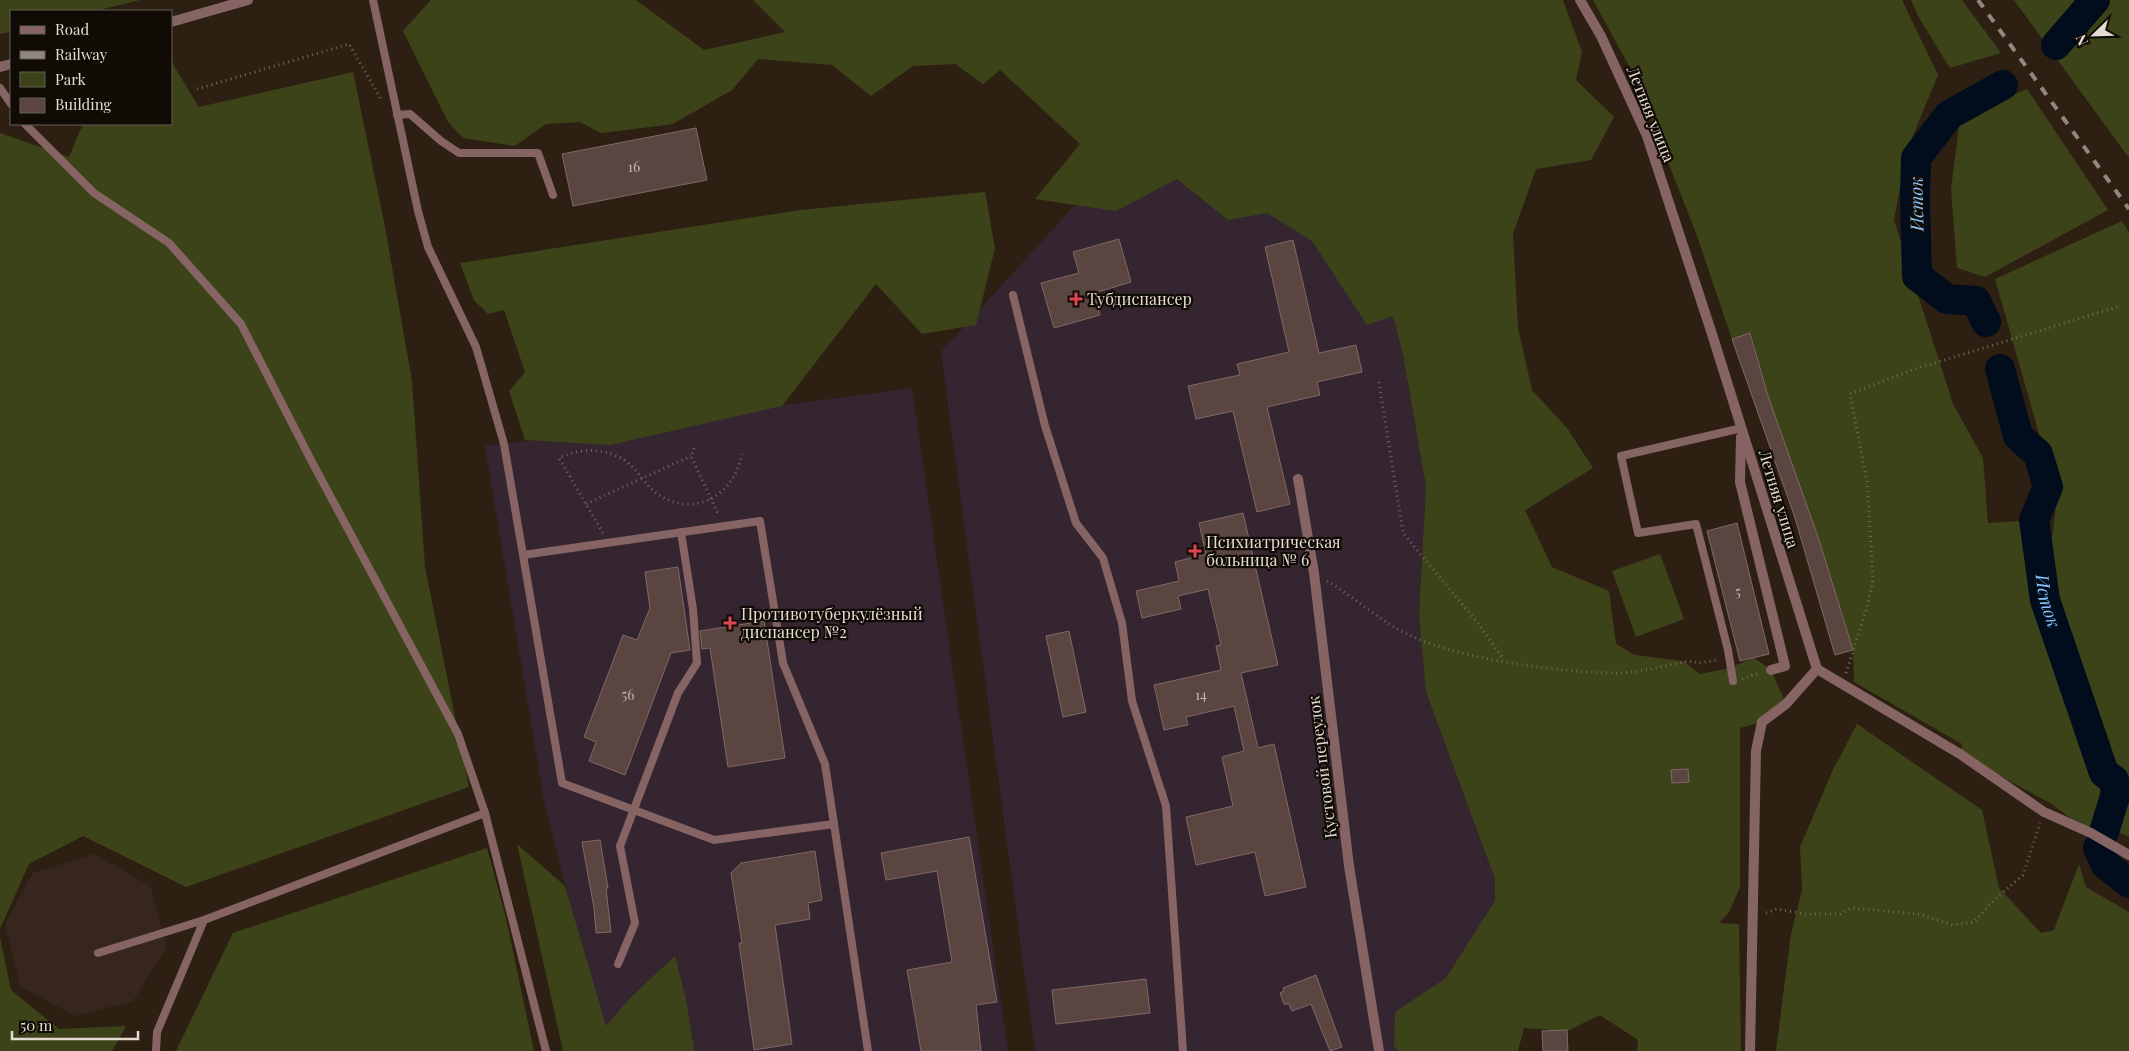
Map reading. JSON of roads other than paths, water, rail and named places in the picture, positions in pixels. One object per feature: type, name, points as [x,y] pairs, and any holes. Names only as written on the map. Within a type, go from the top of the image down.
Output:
[{"type":"street","points":[[172,22],[248,0]]},
{"type":"street","name":"Летняя улица","points":[[1580,0],[1601,36],[1647,136],[1742,428],[1817,669]]},
{"type":"street","points":[[1742,428],[1740,482],[1785,666],[1771,670]]},
{"type":"street","name":"Кустовой переулок","points":[[1298,479],[1314,574],[1349,866],[1379,1051]]},
{"type":"street","points":[[1750,1051],[1751,919],[1756,751],[1762,722],[1786,704],[1817,669],[1960,754],[2044,812],[2091,833],[2129,855]]},
{"type":"lane","points":[[373,0],[397,115],[428,247],[476,347],[504,444],[562,783],[714,840],[834,824]]},
{"type":"lane","points":[[0,88],[10,103]]},
{"type":"lane","points":[[397,115],[410,114],[441,141],[459,153],[538,152],[553,195]]},
{"type":"lane","points":[[27,125],[94,193],[169,243],[241,324],[312,462],[458,734],[485,813],[546,1051]]},
{"type":"lane","points":[[1014,295],[1045,426],[1076,524],[1103,558],[1122,623],[1132,701],[1166,806],[1183,1051]]},
{"type":"lane","points":[[1733,681],[1696,524],[1638,533],[1621,456],[1742,428]]},
{"type":"lane","points":[[523,555],[760,521],[783,663],[825,764],[868,1051]]},
{"type":"lane","points":[[618,964],[635,923],[620,846],[632,809],[678,694],[697,663],[692,609],[681,532]]},
{"type":"lane","points":[[98,953],[204,920],[485,813]]},
{"type":"lane","points":[[156,1051],[158,1032],[204,920]]},
{"type":"waterway","name":"Исток","points":[[2056,45],[2095,0]]},
{"type":"waterway","name":"Исток","points":[[1986,322],[1976,301],[1947,299],[1917,276],[1916,158],[1949,115],[2003,85]]},
{"type":"waterway","name":"Исток","points":[[2000,369],[2018,436],[2038,454],[2048,487],[2034,520],[2045,600],[2104,773],[2114,780],[2116,793],[2104,832]]},
{"type":"waterway","name":"Исток","points":[[2098,848],[2106,865],[2129,883]]},
{"type":"railway","points":[[1978,0],[2129,209]]},
{"type":"place","name":"Тубдиспансер","points":[[1076,299]]},
{"type":"place","name":"Психиатрическая больница № 6","points":[[1195,551]]},
{"type":"place","name":"Противотуберкулёзный диспансер №2","points":[[730,623]]}]
